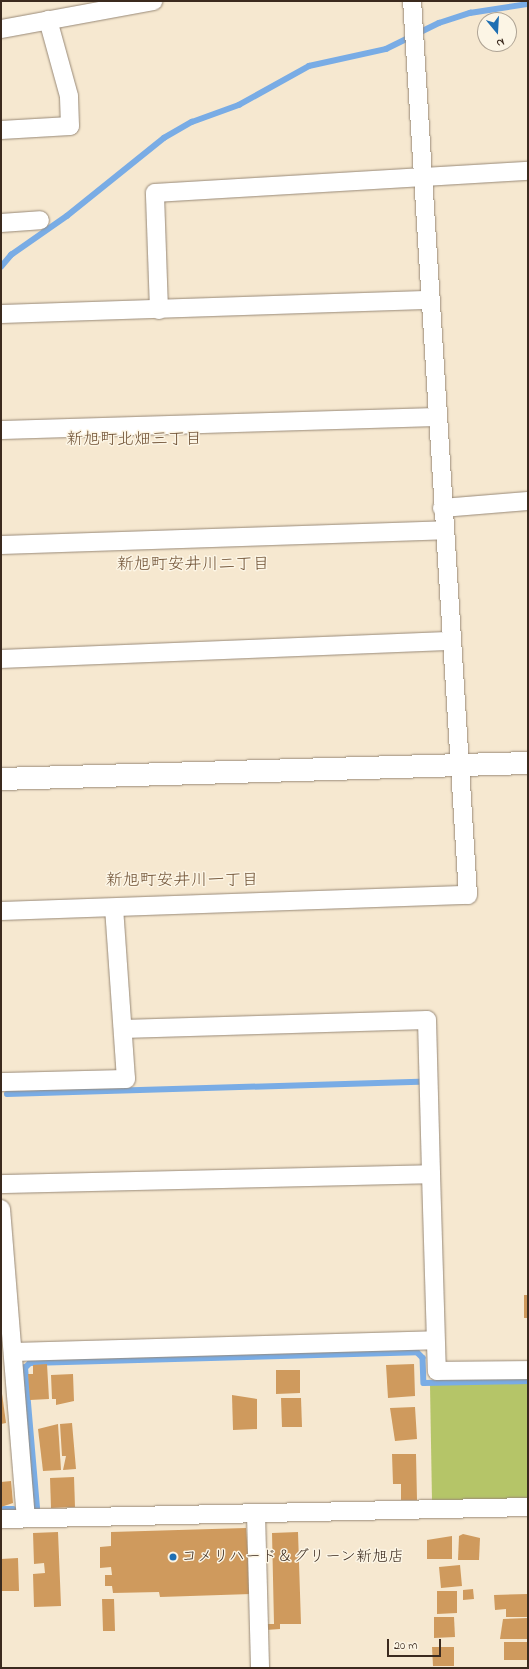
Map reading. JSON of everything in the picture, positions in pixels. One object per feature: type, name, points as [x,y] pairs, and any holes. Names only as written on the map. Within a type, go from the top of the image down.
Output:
[{"type":"street","points":[[1,29],[153,1]]},
{"type":"street","points":[[1,911],[468,895],[436,417],[424,176],[412,1]]},
{"type":"street","points":[[1,130],[70,126],[69,96],[48,20]]},
{"type":"street","points":[[159,310],[155,193],[528,171]]},
{"type":"street","points":[[1,223],[40,220]]},
{"type":"street","points":[[1,314],[431,300]]},
{"type":"street","points":[[1,430],[436,417]]},
{"type":"street","points":[[442,508],[528,501]]},
{"type":"street","points":[[1,545],[444,530]]},
{"type":"street","points":[[1,659],[451,641]]},
{"type":"street","points":[[1,779],[528,762]]},
{"type":"street","points":[[1,1082],[126,1079],[114,908]]},
{"type":"street","points":[[123,1029],[427,1020],[437,1371],[528,1370]]},
{"type":"street","points":[[1,1184],[431,1174]]},
{"type":"street","points":[[1,1209],[26,1518]]},
{"type":"street","points":[[13,1352],[435,1340]]},
{"type":"street","points":[[1,1519],[528,1507]]},
{"type":"street","points":[[256,1514],[260,1668]]},
{"type":"green space","points":[[528,1383],[528,1499],[432,1501],[430,1385]]},
{"type":"building","points":[[524,1295],[528,1295],[528,1318],[524,1318]]},
{"type":"building","points":[[47,1364],[49,1399],[30,1400],[28,1374],[33,1374],[33,1365]]},
{"type":"building","points":[[414,1364],[415,1396],[388,1398],[386,1365]]},
{"type":"building","points":[[276,1370],[300,1370],[300,1393],[276,1394]]},
{"type":"building","points":[[73,1374],[74,1401],[56,1405],[56,1399],[52,1399],[51,1375]]},
{"type":"building","points":[[1,1386],[6,1423],[1,1424]]},
{"type":"building","points":[[232,1395],[257,1399],[257,1429],[233,1430]]},
{"type":"building","points":[[281,1398],[301,1398],[302,1427],[282,1427]]},
{"type":"building","points":[[415,1407],[417,1439],[395,1441],[390,1408]]},
{"type":"building","points":[[72,1423],[76,1469],[63,1470],[66,1456],[62,1456],[60,1424]]},
{"type":"building","points":[[58,1424],[61,1470],[43,1471],[38,1429]]},
{"type":"building","points":[[392,1454],[416,1454],[417,1500],[401,1500],[401,1484],[393,1484]]},
{"type":"building","points":[[74,1477],[75,1507],[51,1508],[50,1478]]},
{"type":"building","points":[[11,1481],[13,1503],[1,1507],[1,1482]]},
{"type":"building","name":"コメリハード＆グリーン新旭店","points":[[246,1528],[251,1594],[160,1597],[159,1592],[113,1593],[112,1586],[105,1586],[105,1575],[112,1575],[111,1567],[100,1568],[100,1547],[111,1546],[111,1532]]},
{"type":"building","points":[[58,1532],[61,1606],[34,1607],[33,1574],[45,1573],[44,1563],[34,1564],[33,1533]]},
{"type":"building","points":[[298,1532],[301,1624],[280,1624],[280,1629],[266,1630],[266,1624],[274,1624],[272,1533]]},
{"type":"building","points":[[463,1534],[480,1538],[479,1560],[458,1560],[459,1536]]},
{"type":"building","points":[[452,1536],[452,1559],[427,1559],[427,1540]]},
{"type":"building","points":[[18,1558],[19,1591],[1,1591],[1,1559]]},
{"type":"building","points":[[460,1565],[462,1586],[441,1588],[439,1567]]},
{"type":"building","points":[[473,1589],[474,1599],[463,1600],[463,1590]]},
{"type":"building","points":[[437,1591],[457,1591],[457,1613],[437,1614]]},
{"type":"building","points":[[528,1594],[528,1617],[506,1617],[506,1609],[495,1610],[494,1595]]},
{"type":"building","points":[[102,1599],[114,1599],[115,1631],[103,1631]]},
{"type":"building","points":[[434,1617],[454,1617],[455,1637],[434,1638]]},
{"type":"building","points":[[528,1618],[528,1639],[500,1639],[503,1619]]},
{"type":"building","points":[[504,1642],[528,1642],[528,1660],[504,1660]]},
{"type":"building","points":[[432,1647],[454,1647],[454,1666],[433,1666]]},
{"type":"waterway","points":[[1,267],[11,255],[67,216],[164,138],[192,122],[239,105],[309,66],[386,49],[439,23],[470,13],[528,4]]},
{"type":"waterway","points":[[7,1094],[419,1082]]},
{"type":"waterway","points":[[37,1508],[25,1368],[30,1363],[417,1352],[423,1358],[424,1383],[528,1381]]},
{"type":"waterway","points":[[1,1509],[13,1509]]},
{"type":"place","name":"コメリハード＆グリーン新旭店","points":[[173,1557]]},
{"type":"district","name":"新旭町北畑三丁目","points":[[134,440]]},
{"type":"district","name":"新旭町安井川二丁目","points":[[193,565]]},
{"type":"district","name":"新旭町安井川一丁目","points":[[182,881]]}]
